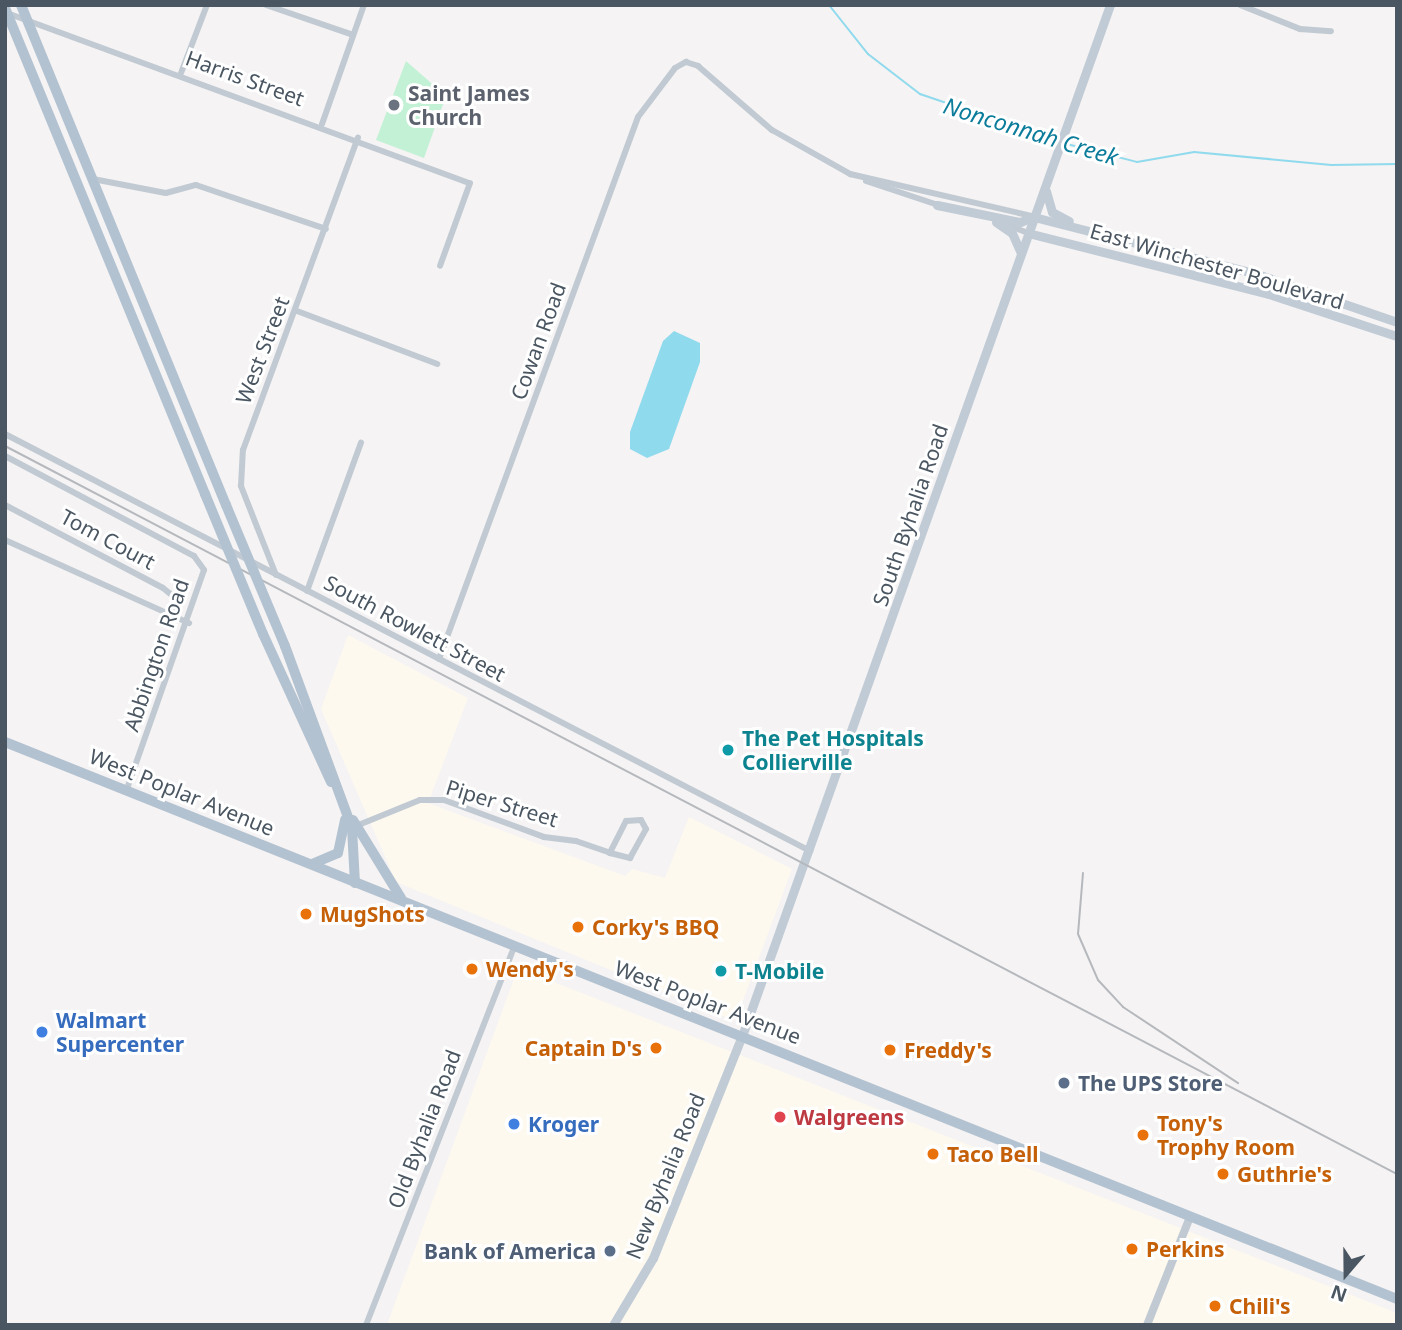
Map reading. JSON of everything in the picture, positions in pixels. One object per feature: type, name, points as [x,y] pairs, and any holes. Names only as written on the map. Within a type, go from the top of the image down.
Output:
[{"type":"main road","points":[[21,5],[285,646],[352,828],[385,880],[407,904]]},
{"type":"main road","name":"South Byhalia Road","points":[[742,1036],[1110,5]]},
{"type":"main road","points":[[6,12],[318,765],[337,790]]},
{"type":"main road","points":[[1045,184],[1046,202],[1062,219],[1147,245]]},
{"type":"main road","name":"East Winchester Boulevard","points":[[937,205],[1020,222],[1034,217],[1147,245],[1397,322]]},
{"type":"main road","points":[[996,222],[1012,233],[1021,253]]},
{"type":"main road","points":[[1028,233],[1042,224],[1147,245]]},
{"type":"main road","name":"East Winchester Boulevard","points":[[1028,233],[1194,275],[1397,336]]},
{"type":"main road","points":[[1194,275],[1204,261]]},
{"type":"main road","points":[[129,308],[144,304]]},
{"type":"main road","name":"West Poplar Avenue","points":[[5,742],[1397,1299]]},
{"type":"main road","points":[[309,864],[335,856],[352,828]]},
{"type":"main road","points":[[352,828],[355,883]]},
{"type":"main road","name":"New Byhalia Road","points":[[613,1325],[653,1258],[742,1036]]},
{"type":"street","points":[[181,73],[207,5]]},
{"type":"street","points":[[266,5],[353,35]]},
{"type":"street","points":[[322,124],[365,5]]},
{"type":"street","points":[[1240,5],[1300,29],[1331,31]]},
{"type":"street","name":"Harris Street","points":[[6,12],[358,137],[470,183],[440,266]]},
{"type":"street","name":"Cowan Road","points":[[439,659],[643,105],[675,68],[686,62],[698,66],[772,130],[864,180]]},
{"type":"street","name":"West Street","points":[[276,575],[239,469],[358,137]]},
{"type":"street","points":[[93,179],[166,194],[197,185],[326,229]]},
{"type":"street","points":[[864,180],[1028,233]]},
{"type":"street","points":[[864,180],[1034,217]]},
{"type":"street","points":[[297,311],[437,364]]},
{"type":"street","name":"South Rowlett Street","points":[[5,434],[810,851]]},
{"type":"street","points":[[307,591],[361,443]]},
{"type":"street","name":"Abbington Road","points":[[5,456],[194,556],[204,570],[189,623],[126,791]]},
{"type":"street","name":"Tom Court","points":[[5,505],[163,588],[173,596],[177,619]]},
{"type":"street","points":[[5,540],[189,623]]},
{"type":"street","name":"Piper Street","points":[[352,828],[420,800],[444,800],[544,837],[629,858],[640,847],[646,829],[641,820],[626,821],[610,853]]},
{"type":"street","name":"Old Byhalia Road","points":[[366,1325],[514,947]]},
{"type":"street","points":[[1147,1325],[1189,1217]]},
{"type":"shaded area","points":[[348,635],[468,698],[428,803],[625,876],[632,869],[665,878],[689,817],[792,869],[738,1014],[728,1018],[396,882],[321,709]]},
{"type":"shaded area","points":[[518,968],[1397,1313],[1397,1325],[387,1325]]},
{"type":"green space","points":[[406,61],[446,96],[424,158],[376,140]]},
{"type":"water","points":[[674,331],[700,343],[700,362],[669,449],[647,458],[630,449],[630,432],[663,341]]},
{"type":"waterway","name":"Nonconnah Creek","points":[[829,5],[868,54],[920,94],[1058,141]]},
{"type":"waterway","name":"Nonconnah Creek","points":[[1063,143],[1137,162],[1194,152],[1331,165],[1397,164]]},
{"type":"railway","points":[[5,446],[1397,1174]]},
{"type":"railway","points":[[1083,873],[1078,934],[1098,980],[1123,1007],[1238,1083]]},
{"type":"place","name":"Saint James Church","points":[[394,105]]},
{"type":"place","name":"The Pet Hospitals Collierville","points":[[728,750]]},
{"type":"place","name":"MugShots","points":[[306,914]]},
{"type":"place","name":"Corky's BBQ","points":[[578,927]]},
{"type":"place","name":"Wendy's","points":[[472,969]]},
{"type":"place","name":"T-Mobile","points":[[721,971]]},
{"type":"place","name":"Walmart Supercenter","points":[[42,1032]]},
{"type":"place","name":"Captain D's","points":[[656,1048]]},
{"type":"place","name":"Freddy's","points":[[890,1050]]},
{"type":"place","name":"The UPS Store","points":[[1064,1083]]},
{"type":"place","name":"Walgreens","points":[[780,1117]]},
{"type":"place","name":"Kroger","points":[[514,1124]]},
{"type":"place","name":"Tony's Trophy Room","points":[[1143,1135]]},
{"type":"place","name":"Taco Bell","points":[[933,1154]]},
{"type":"place","name":"Guthrie's","points":[[1223,1174]]},
{"type":"place","name":"Perkins","points":[[1132,1249]]},
{"type":"place","name":"Bank of America","points":[[610,1251]]},
{"type":"place","name":"Chili's","points":[[1215,1306]]}]
